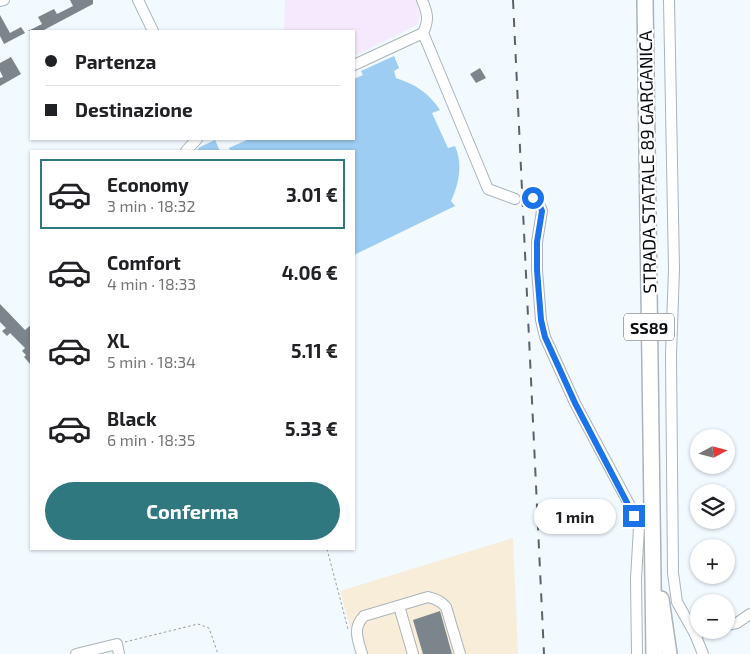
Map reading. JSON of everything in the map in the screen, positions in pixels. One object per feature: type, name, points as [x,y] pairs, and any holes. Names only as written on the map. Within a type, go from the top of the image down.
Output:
[{"type":"highway","name":"STRADA STATALE 89 GARGANICA","points":[[644,0],[654,654]]},
{"type":"highway","name":"STRADA STATALE 89 GARGANICA","points":[[653,0],[662,654]]},
{"type":"highway","name":"SS89","points":[[662,599],[669,654]]},
{"type":"street","points":[[0,2],[4,0]]},
{"type":"street","points":[[138,0],[152,30]]},
{"type":"street","points":[[355,65],[423,34],[428,22],[422,0]]},
{"type":"street","points":[[669,0],[674,269],[671,355],[674,573],[677,602],[690,625]]},
{"type":"street","points":[[423,34],[488,189],[515,199]]},
{"type":"street","points":[[187,150],[196,140]]},
{"type":"street","points":[[529,199],[533,198],[538,201],[542,211],[537,242],[537,270],[541,320],[545,337],[575,403],[629,504],[639,527],[636,574],[637,654]]},
{"type":"street","points":[[362,654],[356,633],[359,621],[364,616],[428,597],[435,598],[446,607],[460,654]]},
{"type":"street","points":[[399,606],[413,654]]},
{"type":"street","points":[[735,623],[750,614]]},
{"type":"street","points":[[697,639],[702,654]]},
{"type":"street","points":[[76,654],[118,649]]},
{"type":"path","points":[[327,550],[350,635]]},
{"type":"path","points":[[118,649],[198,624],[209,628],[218,654]]},
{"type":"shaded area","points":[[285,0],[415,0],[420,14],[415,26],[355,56],[355,30],[284,30]]},
{"type":"shaded area","points":[[394,56],[399,68],[394,71],[396,78],[415,86],[426,94],[440,110],[432,113],[448,148],[455,146],[459,160],[459,174],[451,201],[455,206],[355,255],[355,150],[230,150],[229,148],[247,140],[355,140],[355,79],[363,75],[361,71]]},
{"type":"shaded area","points":[[215,140],[220,150],[197,150]]},
{"type":"shaded area","points":[[513,538],[518,654],[358,654],[340,591]]},
{"type":"building","points":[[70,0],[93,0],[93,4],[44,30],[30,30],[42,24],[38,17],[54,9],[57,14],[73,6]]},
{"type":"building","points":[[0,15],[10,33],[21,27],[25,33],[4,44],[0,36]]},
{"type":"building","points":[[11,57],[21,74],[0,86],[0,78],[3,77],[0,71],[0,63]]},
{"type":"building","points":[[480,68],[486,78],[476,83],[470,74]]},
{"type":"building","points":[[0,304],[25,330],[30,326],[30,364],[22,351],[25,348],[10,333],[7,336],[2,331],[6,328],[0,322]]},
{"type":"building","points":[[440,611],[452,654],[423,654],[413,620]]},
{"type":"railway","points":[[513,0],[544,654]]},
{"type":"route","points":[[533,198],[538,201],[542,211],[537,242],[537,270],[541,320],[545,337],[575,403],[634,516]]}]
